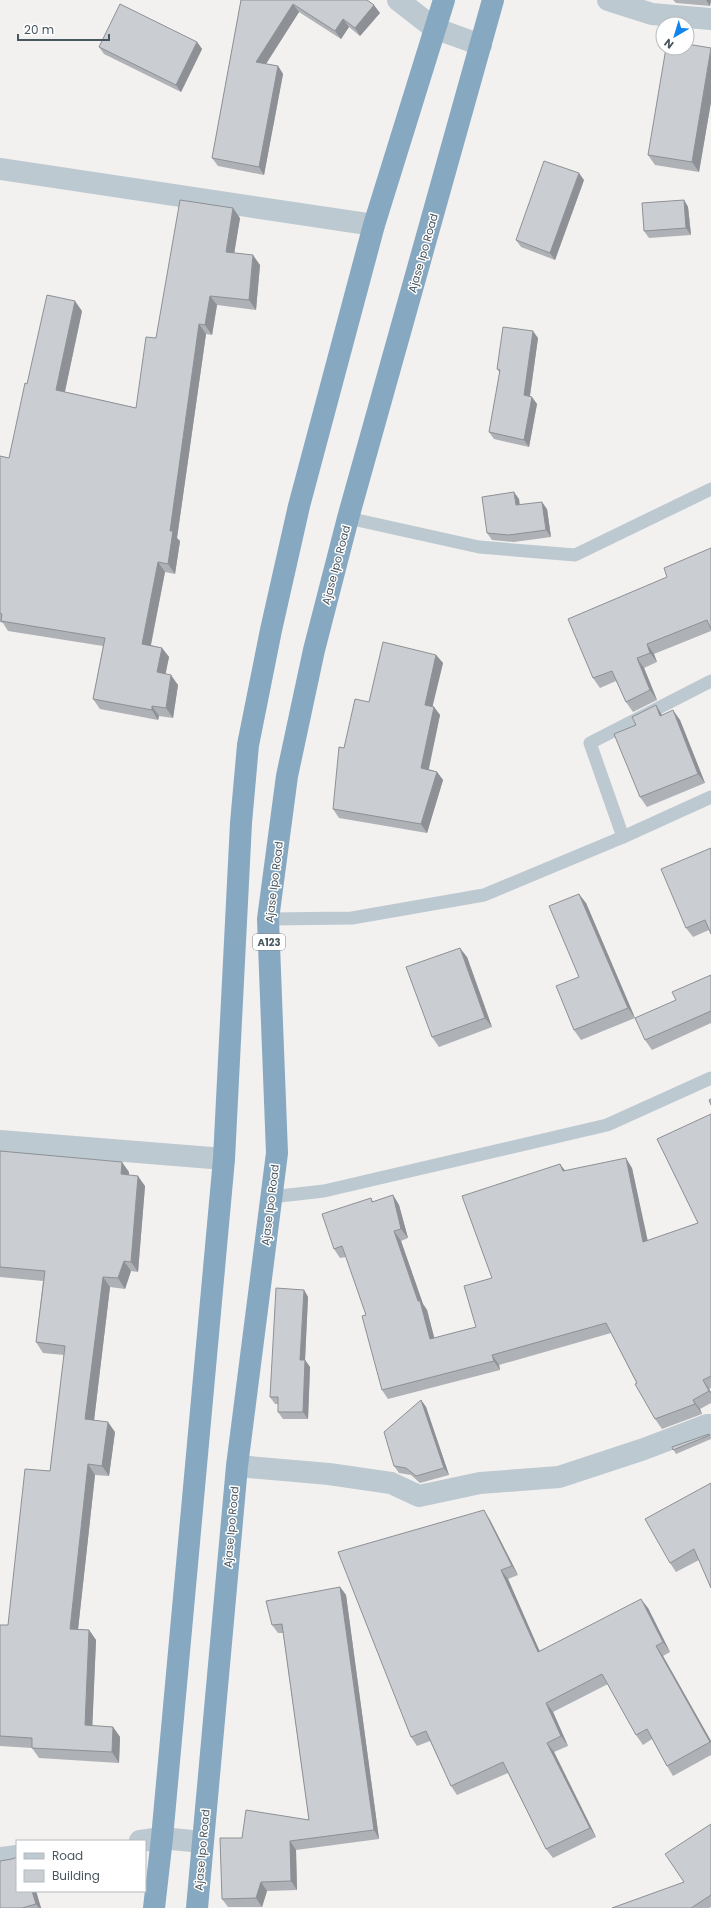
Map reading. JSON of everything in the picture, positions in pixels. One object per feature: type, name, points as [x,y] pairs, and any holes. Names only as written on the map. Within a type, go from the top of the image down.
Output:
[{"type":"highway","points":[[154,1908],[162,1838],[224,1159],[241,823],[248,745],[271,630],[299,506],[374,225],[434,28],[444,0]]},
{"type":"highway","name":"Ajase Ipo Road","points":[[197,1908],[237,1466],[277,1153],[268,919],[287,776],[314,650],[348,518],[493,0]]},
{"type":"street","points":[[398,0],[434,28],[481,45]]},
{"type":"street","points":[[608,0],[652,14],[711,19]]},
{"type":"street","points":[[0,169],[374,225]]},
{"type":"street","points":[[0,1141],[224,1159]]},
{"type":"street","points":[[237,1466],[329,1474],[391,1483],[419,1496],[480,1483],[559,1477],[644,1450],[707,1425],[711,1425]]},
{"type":"street","points":[[146,1840],[162,1838],[202,1842]]},
{"type":"street","points":[[0,1858],[16,1856]]},
{"type":"lane","points":[[348,518],[479,547],[575,554],[711,489]]},
{"type":"lane","points":[[623,837],[590,742],[711,681]]},
{"type":"lane","points":[[268,919],[352,918],[484,895],[623,837],[711,797]]},
{"type":"lane","points":[[271,1197],[324,1191],[607,1125],[711,1078]]},
{"type":"building","points":[[241,0],[367,0],[374,5],[355,28],[343,19],[335,31],[293,4],[256,62],[278,66],[259,167],[212,158]]},
{"type":"building","points":[[120,4],[197,42],[176,85],[99,47]]},
{"type":"building","points":[[695,45],[711,48],[692,162],[648,155],[665,56],[695,56]]},
{"type":"building","points":[[544,161],[579,173],[550,253],[516,240]]},
{"type":"building","points":[[180,200],[233,208],[226,252],[253,255],[249,300],[210,296],[205,325],[199,324],[170,531],[173,531],[168,564],[158,562],[142,644],[162,648],[157,672],[171,675],[166,708],[152,706],[152,710],[93,699],[105,638],[1,621],[0,456],[9,458],[25,383],[27,384],[47,295],[75,301],[56,390],[136,408],[146,337],[156,338]]},
{"type":"building","points":[[684,200],[686,228],[644,231],[642,203]]},
{"type":"building","points":[[503,327],[533,331],[524,395],[532,397],[524,440],[489,432],[500,370],[497,369]]},
{"type":"building","points":[[514,492],[516,505],[542,502],[546,530],[509,535],[487,533],[482,497]]},
{"type":"building","points":[[711,548],[711,629],[707,620],[647,644],[650,653],[637,658],[650,690],[626,702],[612,671],[593,678],[568,619],[667,577],[664,568]]},
{"type":"building","points":[[383,642],[436,655],[425,705],[434,707],[421,768],[437,772],[421,824],[333,809],[339,747],[344,748],[355,699],[369,702]]},
{"type":"building","points":[[656,705],[660,716],[673,710],[698,774],[640,797],[614,734],[636,725],[632,717]]},
{"type":"building","points":[[711,848],[711,934],[705,920],[686,928],[661,869]]},
{"type":"building","points":[[579,894],[628,1008],[574,1030],[556,986],[579,977],[549,906]]},
{"type":"building","points":[[460,948],[485,1018],[432,1037],[406,967]]},
{"type":"building","points":[[711,975],[711,1011],[645,1040],[635,1018],[676,1000],[672,992]]},
{"type":"building","points":[[711,1114],[711,1376],[703,1380],[709,1391],[693,1400],[695,1404],[655,1419],[635,1384],[637,1383],[606,1323],[492,1355],[494,1361],[382,1390],[362,1316],[366,1315],[342,1246],[334,1249],[322,1214],[371,1198],[372,1202],[393,1195],[401,1229],[394,1231],[418,1301],[420,1301],[430,1339],[476,1327],[464,1286],[492,1278],[462,1196],[560,1164],[563,1171],[626,1158],[643,1242],[698,1223],[657,1139]]},
{"type":"building","points":[[0,1151],[122,1162],[121,1174],[138,1176],[131,1262],[124,1261],[118,1278],[103,1277],[85,1419],[108,1422],[102,1466],[88,1464],[70,1629],[89,1630],[85,1725],[113,1727],[112,1752],[32,1748],[32,1738],[0,1736],[0,1625],[8,1625],[25,1469],[50,1471],[65,1346],[36,1342],[45,1271],[0,1267]]},
{"type":"building","points":[[276,1288],[304,1290],[300,1360],[305,1360],[303,1412],[278,1412],[278,1397],[270,1397]]},
{"type":"building","points":[[421,1400],[444,1468],[416,1476],[406,1468],[394,1466],[384,1432]]},
{"type":"building","points":[[709,1434],[710,1435],[673,1450],[672,1447]]},
{"type":"building","points":[[711,1483],[711,1588],[694,1549],[670,1563],[645,1519]]},
{"type":"building","points":[[484,1510],[512,1566],[501,1570],[538,1652],[641,1599],[663,1642],[656,1646],[710,1742],[667,1766],[647,1729],[636,1735],[602,1674],[546,1703],[561,1736],[547,1743],[590,1828],[546,1849],[503,1762],[451,1786],[426,1731],[411,1737],[338,1552]]},
{"type":"building","points":[[340,1587],[374,1830],[290,1841],[291,1881],[261,1882],[256,1898],[222,1899],[220,1838],[242,1838],[246,1810],[309,1820],[282,1624],[272,1625],[266,1601]]},
{"type":"building","points":[[711,1824],[711,1895],[691,1908],[612,1908],[684,1882],[665,1854]]},
{"type":"building","points":[[16,1857],[16,1892],[32,1892],[36,1904],[22,1908],[0,1908],[0,1861]]}]
